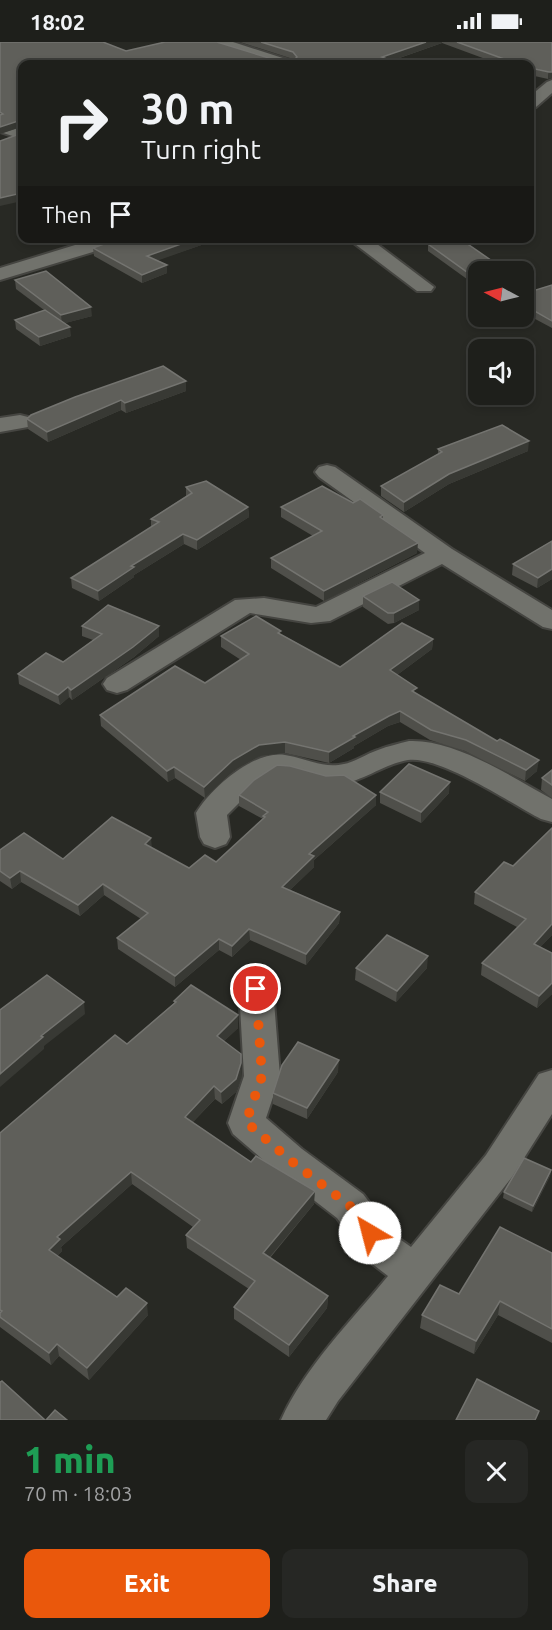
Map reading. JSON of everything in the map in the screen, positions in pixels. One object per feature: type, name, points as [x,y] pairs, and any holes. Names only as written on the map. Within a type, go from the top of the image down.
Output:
[{"type":"street","points":[[218,42],[274,60]]},
{"type":"street","points":[[534,101],[552,85]]},
{"type":"street","points":[[0,126],[18,134]]},
{"type":"street","points":[[0,141],[18,136]]},
{"type":"street","points":[[0,274],[101,243]]},
{"type":"street","points":[[363,243],[424,287]]},
{"type":"street","points":[[0,258],[40,261]]},
{"type":"street","points":[[327,472],[443,554],[552,621]]},
{"type":"street","points":[[117,684],[244,606],[261,604],[306,616],[321,615],[443,554]]},
{"type":"street","points":[[215,837],[211,813],[255,773],[268,765],[280,764],[332,776],[355,772],[399,753],[421,750],[445,756],[552,813]]},
{"type":"street","points":[[256,989],[262,1076],[246,1122],[290,1160],[350,1206],[380,1246],[413,1272]]},
{"type":"street","points":[[302,1420],[323,1387],[499,1166],[552,1084]]},
{"type":"building","points":[[0,42],[103,42],[126,51],[165,42],[217,42],[272,59],[295,59],[297,57],[293,52],[261,42],[426,42],[382,57],[389,60],[18,60],[18,121],[0,127],[0,115],[3,114],[0,112]]},
{"type":"building","points":[[457,42],[552,42],[552,72],[534,69],[534,60],[507,60]]},
{"type":"building","points":[[18,134],[18,194],[0,198],[0,141]]},
{"type":"building","points":[[106,243],[184,243],[147,256],[167,265],[142,275],[93,248]]},
{"type":"building","points":[[466,243],[492,261],[468,261],[468,273],[428,244]]},
{"type":"building","points":[[46,271],[91,307],[61,315],[15,280]]},
{"type":"building","points":[[552,285],[552,321],[534,311],[534,289]]},
{"type":"building","points":[[45,310],[70,327],[39,337],[15,320]]},
{"type":"building","points":[[163,366],[186,381],[125,403],[121,400],[47,432],[27,419],[31,415],[75,397]]},
{"type":"building","points":[[502,425],[529,441],[449,474],[404,502],[381,486],[442,452],[438,449]]},
{"type":"building","points":[[206,481],[248,507],[197,540],[183,534],[131,566],[134,567],[98,591],[71,578],[159,522],[151,519],[192,493],[186,487]]},
{"type":"building","points":[[322,486],[353,503],[360,499],[383,515],[380,517],[418,543],[324,591],[271,558],[322,531],[281,507]]},
{"type":"building","points":[[552,541],[552,569],[538,578],[513,564]]},
{"type":"building","points":[[392,582],[419,600],[394,613],[388,613],[363,596]]},
{"type":"building","points":[[108,605],[159,626],[71,690],[68,687],[58,695],[18,674],[46,653],[63,662],[102,634],[82,626]]},
{"type":"building","points":[[256,616],[281,631],[278,633],[340,667],[402,623],[433,639],[390,670],[417,688],[412,691],[497,741],[500,739],[539,760],[526,770],[466,740],[431,730],[400,711],[353,736],[355,737],[329,752],[285,742],[259,745],[233,760],[204,787],[174,767],[167,771],[100,715],[175,666],[205,683],[249,654],[221,636]]},
{"type":"building","points":[[409,764],[450,782],[421,812],[380,792]]},
{"type":"building","points":[[277,765],[290,766],[326,776],[344,775],[376,795],[309,854],[314,856],[282,887],[340,912],[306,954],[249,929],[232,946],[219,939],[175,976],[117,938],[148,913],[103,884],[78,905],[20,871],[10,878],[0,871],[0,850],[24,833],[63,859],[112,817],[151,838],[145,844],[189,868],[205,855],[216,862],[265,817],[263,816],[268,812],[239,795],[254,780]]},
{"type":"building","points":[[552,770],[552,785],[542,778]]},
{"type":"building","points":[[552,828],[552,924],[534,944],[552,953],[552,983],[539,996],[482,963],[526,919],[475,892],[504,862],[513,866]]},
{"type":"building","points":[[387,935],[428,956],[397,991],[356,968]]},
{"type":"building","points":[[47,975],[84,1002],[41,1036],[43,1037],[0,1074],[0,1010]]},
{"type":"building","points":[[191,985],[238,1015],[217,1036],[241,1054],[241,1063],[236,1079],[221,1092],[214,1086],[185,1117],[251,1162],[256,1156],[315,1191],[263,1253],[328,1296],[289,1345],[234,1307],[255,1281],[186,1235],[200,1220],[131,1172],[57,1237],[60,1239],[49,1250],[117,1297],[126,1288],[147,1303],[87,1368],[57,1344],[49,1353],[0,1317],[2,1311],[0,1310],[0,1133],[115,1035],[127,1044],[176,1002],[174,1001]]},
{"type":"building","points":[[298,1042],[339,1060],[307,1108],[273,1093],[282,1065]]},
{"type":"building","points":[[524,1158],[551,1170],[533,1206],[504,1192]]},
{"type":"building","points":[[500,1227],[552,1253],[552,1329],[500,1301],[476,1341],[422,1315],[440,1285],[459,1294]]},
{"type":"building","points":[[477,1379],[539,1411],[535,1420],[456,1420]]},
{"type":"building","points":[[2,1381],[45,1420],[0,1420],[0,1382]]},
{"type":"building","points":[[55,1410],[67,1420],[46,1420]]},
{"type":"route","points":[[256,989],[262,1076],[246,1122],[290,1160],[350,1206],[370,1233]]}]
